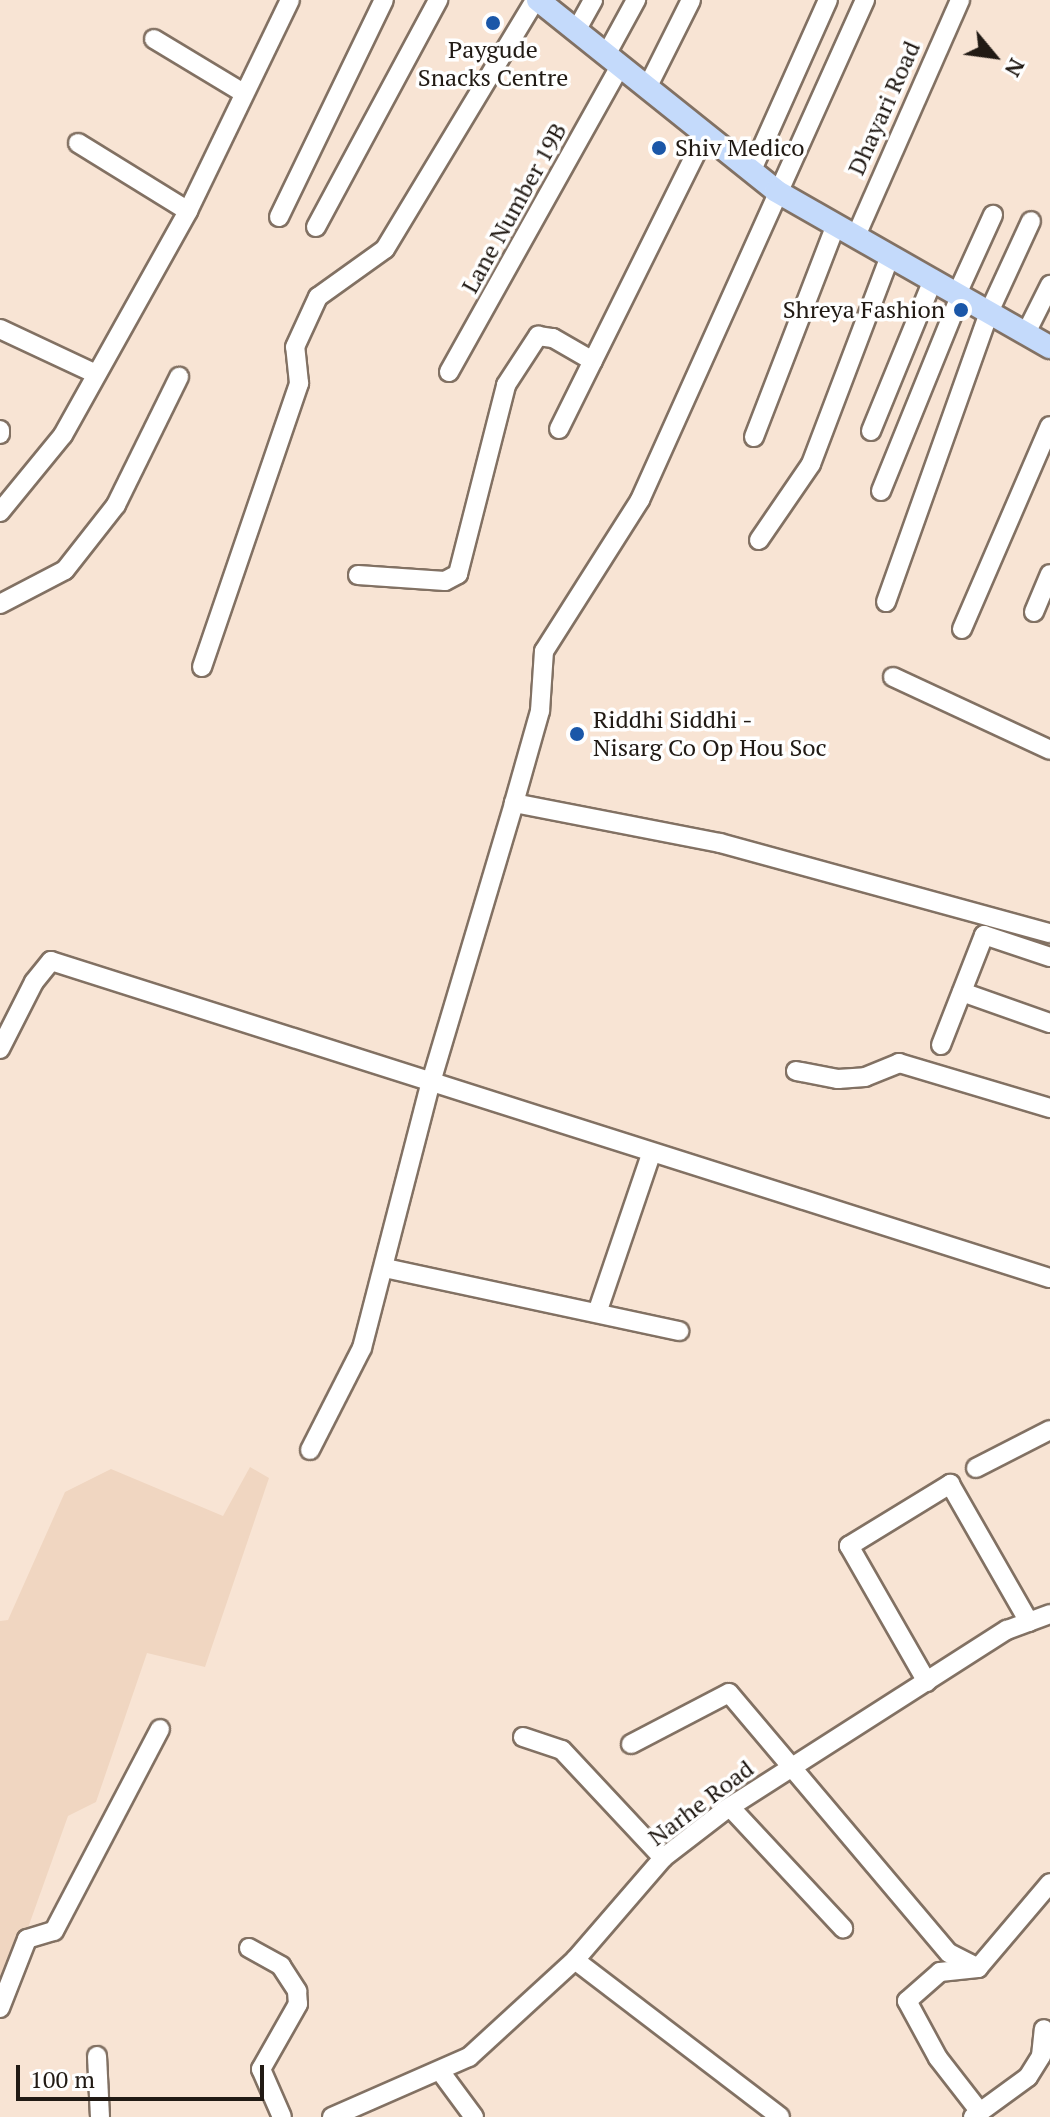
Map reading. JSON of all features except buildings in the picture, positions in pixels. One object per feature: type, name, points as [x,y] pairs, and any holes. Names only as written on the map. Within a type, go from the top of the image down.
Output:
[{"type":"main road","points":[[536,0],[776,191],[1050,347]]},
{"type":"street","points":[[4,503],[63,435],[94,373],[188,211],[242,92],[290,0]]},
{"type":"street","points":[[279,217],[384,0]]},
{"type":"street","points":[[316,227],[438,0]]},
{"type":"street","points":[[202,667],[299,383],[295,347],[318,297],[385,249],[536,0]]},
{"type":"street","points":[[576,31],[593,0]]},
{"type":"street","name":"Lane Number 19B","points":[[449,372],[613,61],[636,0]]},
{"type":"street","points":[[647,88],[691,0]]},
{"type":"street","points":[[751,172],[828,0]]},
{"type":"street","points":[[310,1450],[362,1348],[431,1082],[540,711],[544,651],[640,500],[776,191],[865,0]]},
{"type":"street","name":"Dhayari Road","points":[[754,437],[846,231],[960,0]]},
{"type":"street","points":[[154,39],[242,92]]},
{"type":"street","points":[[559,429],[705,135]]},
{"type":"street","points":[[78,143],[188,211]]},
{"type":"street","points":[[881,491],[993,215]]},
{"type":"street","points":[[886,602],[989,312],[1031,221]]},
{"type":"street","points":[[759,540],[811,464],[890,256]]},
{"type":"street","points":[[871,431],[933,280]]},
{"type":"street","points":[[1026,333],[1050,285]]},
{"type":"street","points":[[0,329],[94,373]]},
{"type":"street","points":[[358,575],[445,581],[458,574],[506,385],[538,336],[553,338],[593,361]]},
{"type":"street","points":[[0,604],[65,570],[99,527],[123,492],[179,377]]},
{"type":"street","points":[[962,629],[1050,426]]},
{"type":"street","points":[[1034,612],[1050,574]]},
{"type":"street","points":[[893,677],[1050,750]]},
{"type":"street","points":[[514,803],[720,843],[1050,933]]},
{"type":"street","points":[[941,1045],[984,935],[1050,957]]},
{"type":"street","points":[[0,1049],[34,982],[51,961],[651,1154],[1050,1278]]},
{"type":"street","points":[[962,992],[1050,1023]]},
{"type":"street","points":[[796,1071],[838,1079],[865,1077],[899,1063],[1050,1108]]},
{"type":"street","points":[[598,1310],[651,1154]]},
{"type":"street","points":[[385,1268],[598,1310],[679,1331]]},
{"type":"street","points":[[976,1468],[1050,1430]]},
{"type":"street","points":[[927,1682],[849,1546],[950,1484],[1029,1622]]},
{"type":"street","name":"Narhe Road","points":[[332,2117],[469,2057],[575,1960],[663,1858],[730,1807],[1007,1630],[1050,1614]]},
{"type":"street","points":[[631,1744],[729,1693],[790,1769],[949,1953],[978,1968]]},
{"type":"street","points":[[0,2008],[27,1939],[54,1931],[160,1729]]},
{"type":"street","points":[[523,1737],[562,1750],[663,1858]]},
{"type":"street","points":[[730,1807],[843,1928]]},
{"type":"street","points":[[1044,2029],[1041,2056],[1028,2077],[976,2115],[938,2058],[907,2001],[940,1972],[978,1968],[1050,1883]]},
{"type":"street","points":[[249,1948],[281,1966],[297,1991],[298,2004],[261,2069],[282,2117]]},
{"type":"street","points":[[575,1960],[780,2117]]},
{"type":"street","points":[[97,2056],[100,2117]]},
{"type":"street","points":[[440,2071],[474,2117]]},
{"type":"shaded area","points":[[250,1467],[269,1478],[205,1667],[147,1653],[96,1802],[68,1816],[0,2006],[0,1621],[8,1620],[65,1492],[111,1469],[223,1516]]},
{"type":"place","name":"Paygude Snacks Centre","points":[[493,23]]},
{"type":"place","name":"Shiv Medico","points":[[659,148]]},
{"type":"place","name":"Shreya Fashion","points":[[961,310]]},
{"type":"place","name":"Riddhi Siddhi - Nisarg Co Op Hou Soc","points":[[577,734]]}]
